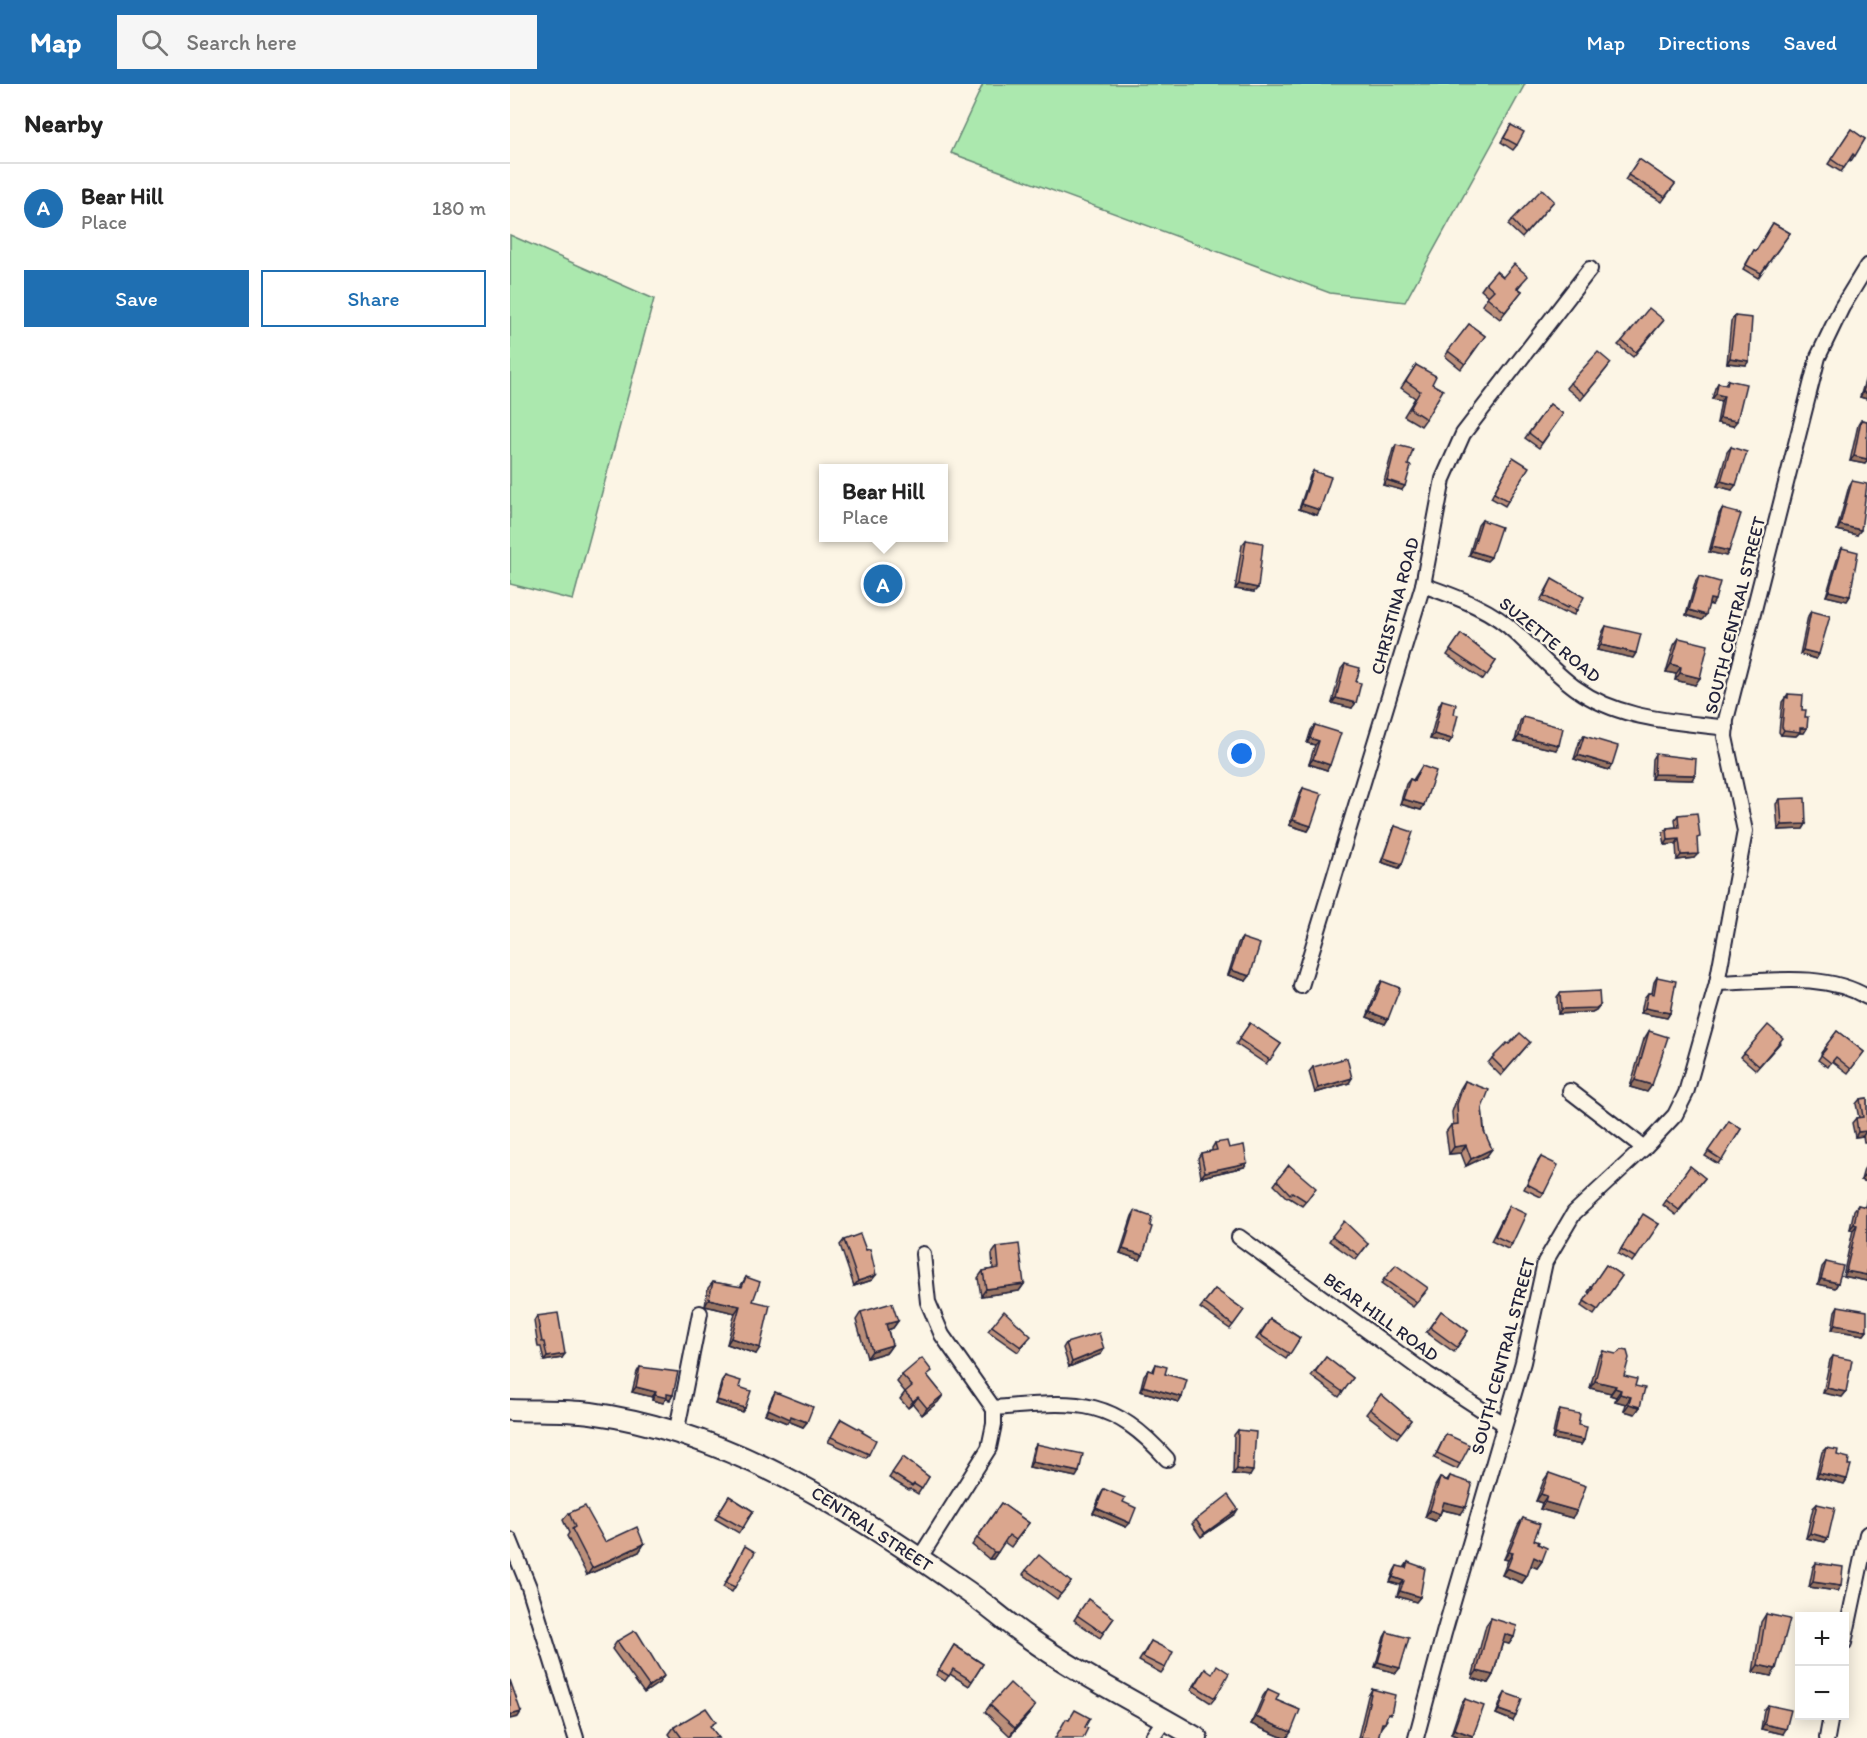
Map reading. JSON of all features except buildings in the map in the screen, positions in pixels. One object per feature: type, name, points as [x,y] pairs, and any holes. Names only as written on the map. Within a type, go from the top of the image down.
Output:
[{"type":"street","name":"SOUTH CENTRAL STREET","points":[[1416,1738],[1523,1362],[1545,1262],[1574,1214],[1644,1148],[1675,1115],[1686,1093],[1717,983],[1745,831],[1725,737],[1726,728],[1761,578],[1818,357],[1842,307],[1867,266]]},
{"type":"street","name":"CHRISTINA ROAD","points":[[1301,986],[1423,585],[1443,479],[1463,434],[1590,269]]},
{"type":"street","name":"SUZETTE ROAD","points":[[1423,585],[1477,606],[1515,632],[1543,662],[1578,690],[1619,711],[1653,719],[1726,728]]},
{"type":"street","points":[[1717,983],[1820,981],[1842,985],[1867,997]]},
{"type":"street","points":[[1570,1091],[1644,1148]]},
{"type":"street","name":"BEAR HILL ROAD","points":[[1239,1237],[1427,1374],[1504,1424]]},
{"type":"street","points":[[919,1559],[989,1448],[994,1424],[993,1408],[942,1335],[928,1302],[923,1254]]},
{"type":"street","points":[[676,1434],[700,1313]]},
{"type":"street","points":[[993,1408],[1068,1403],[1099,1407],[1122,1418],[1146,1436],[1167,1459]]},
{"type":"street","name":"CENTRAL STREET","points":[[510,1410],[591,1413],[676,1434],[769,1469],[813,1490],[962,1587],[1026,1637],[1109,1689],[1197,1738]]},
{"type":"street","points":[[1849,1623],[1867,1534]]},
{"type":"street","points":[[510,1540],[529,1587],[576,1738]]},
{"type":"street","points":[[1152,1738],[1166,1719]]},
{"type":"street","points":[[1827,1738],[1830,1720]]},
{"type":"green space","points":[[983,84],[1525,84],[1405,302],[1330,293],[951,153]]},
{"type":"green space","points":[[510,235],[654,299],[573,600],[510,584]]},
{"type":"place","name":"Bear Hill","points":[[883,584]]}]
